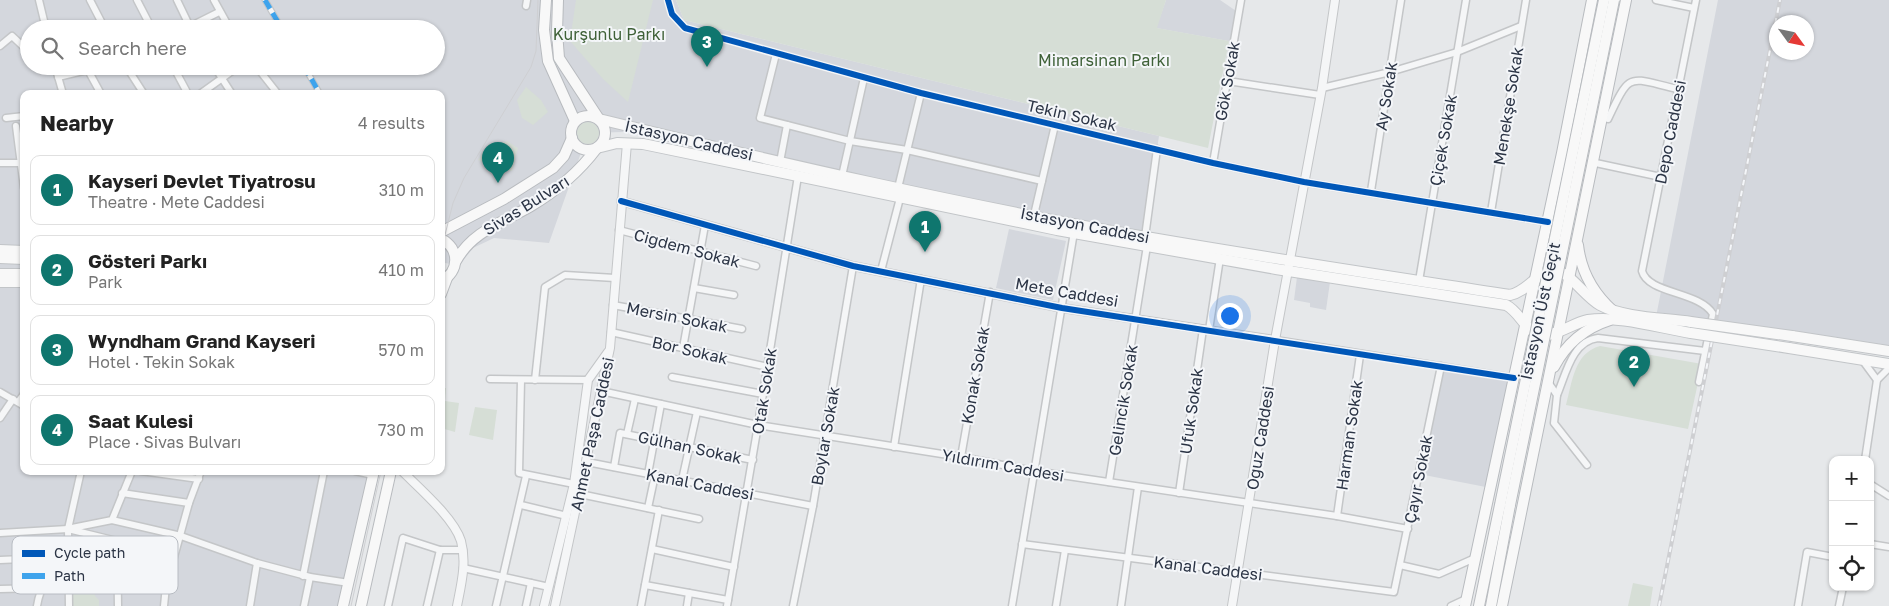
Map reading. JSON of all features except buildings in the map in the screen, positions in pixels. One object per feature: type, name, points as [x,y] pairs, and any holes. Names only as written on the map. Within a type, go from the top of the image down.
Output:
[{"type":"main road","points":[[546,0],[544,30],[548,61],[576,122]]},
{"type":"main road","points":[[558,0],[557,32],[559,58],[598,119],[604,125],[606,136],[597,148],[590,151],[582,149],[572,138],[572,128],[576,122],[585,116],[598,119]]},
{"type":"main road","points":[[1465,602],[1548,222],[1592,0]]},
{"type":"main road","name":"İstasyon Üst Geçit","points":[[1505,505],[1604,0]]},
{"type":"main road","name":"İstasyon Üst Geçit","points":[[1505,505],[1614,0]]},
{"type":"main road","points":[[1502,606],[1559,330],[1591,162],[1626,0]]},
{"type":"main road","name":"İstasyon Caddesi","points":[[598,119],[842,176],[899,193],[1074,232],[1290,259],[1510,295],[1522,292],[1549,272],[1557,271],[1569,275]]},
{"type":"main road","name":"Sivas Bulvarı","points":[[445,230],[504,199],[552,168],[564,156],[572,138]]},
{"type":"main road","name":"İstasyon Caddesi","points":[[597,148],[626,143],[643,144],[798,176],[1034,215],[1220,258],[1506,305],[1516,311],[1532,331],[1540,335],[1552,334],[1559,330]]},
{"type":"main road","name":"Sivas Bulvarı","points":[[445,279],[453,270],[463,250],[477,235],[532,206],[580,171],[597,148]]},
{"type":"main road","points":[[1578,227],[1579,255],[1584,273],[1611,315]]},
{"type":"main road","points":[[445,242],[452,247],[456,261]]},
{"type":"main road","points":[[0,250],[20,251]]},
{"type":"main road","points":[[0,258],[20,259]]},
{"type":"main road","points":[[0,274],[20,274]]},
{"type":"main road","points":[[1569,275],[1584,294],[1611,315]]},
{"type":"main road","points":[[0,282],[20,282]]},
{"type":"main road","points":[[1548,382],[1559,358],[1570,344],[1611,315]]},
{"type":"main road","points":[[1559,330],[1580,322],[1611,315],[1691,327],[1792,336],[1889,351]]},
{"type":"main road","points":[[1691,327],[1789,348],[1889,364]]},
{"type":"main road","points":[[343,606],[374,475]]},
{"type":"main road","points":[[361,606],[389,475]]},
{"type":"main road","points":[[1480,606],[1505,505]]},
{"type":"main road","points":[[1491,606],[1505,505]]},
{"type":"street","points":[[39,0],[44,20]]},
{"type":"street","points":[[90,0],[100,20]]},
{"type":"street","points":[[137,0],[147,20]]},
{"type":"street","points":[[177,0],[186,20]]},
{"type":"street","points":[[214,0],[224,20]]},
{"type":"street","points":[[265,0],[277,20]]},
{"type":"street","name":"Tekin Sokak","points":[[668,0],[672,14],[685,28],[921,93],[1214,163],[1304,182],[1371,191],[1548,222]]},
{"type":"street","name":"Gök Sokak","points":[[1214,163],[1241,0]]},
{"type":"street","name":"Oğuz Caddesi","points":[[1232,606],[1275,340],[1321,91],[1335,0]]},
{"type":"street","name":"Ay Sokak","points":[[1371,191],[1401,0]]},
{"type":"street","name":"Çiçek Sokak","points":[[1419,281],[1466,0]]},
{"type":"street","name":"Menekşe Sokak","points":[[1491,212],[1526,0]]},
{"type":"street","points":[[1656,0],[1694,8]]},
{"type":"street","name":"Depo Caddesi","points":[[1696,0],[1643,264],[1643,274],[1649,282],[1699,302],[1711,312],[1705,351]]},
{"type":"street","points":[[204,20],[219,12]]},
{"type":"street","points":[[1228,81],[1321,91],[1457,52],[1521,26]]},
{"type":"street","points":[[0,46],[12,36],[20,44]]},
{"type":"street","points":[[776,54],[760,118],[850,141],[907,150],[1042,181]]},
{"type":"street","points":[[62,90],[58,77],[70,75]]},
{"type":"street","points":[[91,75],[99,90]]},
{"type":"street","points":[[132,75],[141,90]]},
{"type":"street","points":[[177,75],[186,90]]},
{"type":"street","points":[[219,75],[229,90]]},
{"type":"street","points":[[206,90],[227,75]]},
{"type":"street","points":[[263,75],[275,90]]},
{"type":"street","points":[[309,75],[318,90]]},
{"type":"street","points":[[842,176],[864,78]]},
{"type":"street","points":[[1608,119],[1623,87],[1629,82],[1638,80],[1678,89]]},
{"type":"street","points":[[881,271],[921,93]]},
{"type":"street","points":[[6,118],[20,116]]},
{"type":"street","points":[[780,162],[788,125]]},
{"type":"street","points":[[1034,215],[1055,125]]},
{"type":"street","points":[[16,126],[20,151]]},
{"type":"street","points":[[610,348],[626,143]]},
{"type":"street","name":"Gelincik Sokak","points":[[1110,482],[1136,318],[1157,149]]},
{"type":"street","points":[[1591,162],[1660,177]]},
{"type":"street","points":[[0,163],[20,163]]},
{"type":"street","name":"Otak Sokak","points":[[727,603],[764,394],[798,176]]},
{"type":"street","name":"Mete Caddesi","points":[[621,201],[853,266],[990,292],[1062,308],[1514,378]]},
{"type":"street","points":[[683,348],[705,224]]},
{"type":"street","name":"Ciğdem Sokak","points":[[619,230],[756,266]]},
{"type":"street","points":[[1012,606],[1074,232]]},
{"type":"street","name":"Ufuk Sokak","points":[[1179,493],[1206,329],[1220,258]]},
{"type":"street","name":"Boylar Sokak","points":[[793,606],[813,506],[853,266]]},
{"type":"street","points":[[535,380],[545,287],[565,275],[615,278]]},
{"type":"street","points":[[894,447],[921,279]]},
{"type":"street","points":[[694,288],[734,295]]},
{"type":"street","name":"Konak Sokak","points":[[961,457],[990,292]]},
{"type":"street","name":"Mersin Sokak","points":[[613,305],[742,329]]},
{"type":"street","name":"Bor Sokak","points":[[611,332],[768,367]]},
{"type":"street","points":[[1587,465],[1554,423],[1557,396],[1576,349],[1590,339],[1598,338],[1705,351],[1699,382]]},
{"type":"street","name":"Ahmet Paşa Caddesi","points":[[544,606],[574,484],[588,380],[610,348]]},
{"type":"street","name":"Ahmet Paşa Caddesi","points":[[555,606],[610,348]]},
{"type":"street","name":"Harman Sokak","points":[[1337,516],[1360,354]]},
{"type":"street","points":[[1862,360],[1877,380]]},
{"type":"street","name":"Çayır Sokak","points":[[1394,592],[1441,366]]},
{"type":"street","points":[[1866,456],[1877,380],[1889,368]]},
{"type":"street","points":[[672,377],[764,394]]},
{"type":"street","points":[[490,379],[588,380]]},
{"type":"street","points":[[521,380],[519,473],[526,476],[574,484]]},
{"type":"street","points":[[1548,382],[1557,396]]},
{"type":"street","name":"Yıldırım Caddesi","points":[[601,391],[758,425],[961,457],[1034,471],[1337,516],[1408,529]]},
{"type":"street","points":[[0,392],[18,403],[0,418]]},
{"type":"street","points":[[614,467],[620,433],[627,434],[635,399]]},
{"type":"street","points":[[648,508],[654,440],[661,404]]},
{"type":"street","points":[[682,480],[697,412]]},
{"type":"street","name":"Gülhan Sokak","points":[[627,434],[752,460]]},
{"type":"street","name":"Kanal Caddesi","points":[[587,462],[813,506]]},
{"type":"street","points":[[68,536],[80,475]]},
{"type":"street","points":[[112,520],[130,475]]},
{"type":"street","points":[[170,475],[199,479]]},
{"type":"street","points":[[178,543],[189,503],[200,475]]},
{"type":"street","points":[[304,606],[306,576],[323,475]]},
{"type":"street","points":[[406,475],[450,522],[458,535],[463,550],[463,568],[457,606]]},
{"type":"street","points":[[496,606],[521,505],[526,476]]},
{"type":"street","points":[[1121,606],[1138,487]]},
{"type":"street","points":[[1874,487],[1889,496]]},
{"type":"street","points":[[122,493],[189,503]]},
{"type":"street","points":[[580,494],[699,519]]},
{"type":"street","points":[[521,505],[567,516]]},
{"type":"street","points":[[642,606],[659,510]]},
{"type":"street","points":[[0,533],[68,529],[112,520],[181,536],[257,563],[306,576],[348,584]]},
{"type":"street","points":[[68,529],[97,536]]},
{"type":"street","points":[[388,606],[402,538],[440,550],[463,550]]},
{"type":"street","name":"Kanal Caddesi","points":[[1022,544],[1394,592]]},
{"type":"street","points":[[1874,545],[1889,547]]},
{"type":"street","points":[[652,549],[734,567]]},
{"type":"street","points":[[427,606],[440,550]]},
{"type":"street","points":[[1056,606],[1065,550]]},
{"type":"street","points":[[1798,606],[1807,552],[1829,556]]},
{"type":"street","points":[[1400,565],[1439,574],[1475,558]]},
{"type":"street","points":[[250,606],[257,563]]},
{"type":"street","points":[[463,568],[549,587]]},
{"type":"street","points":[[526,606],[531,583]]},
{"type":"street","points":[[645,585],[689,593],[727,603]]},
{"type":"street","points":[[1839,606],[1841,591]]},
{"type":"street","points":[[687,606],[689,593]]},
{"type":"street","points":[[1451,606],[1465,602]]},
{"type":"shaded area","points":[[0,0],[676,0],[684,20],[1159,136],[1143,240],[623,132],[588,133],[549,243],[494,238],[473,248],[459,266],[445,263],[445,90],[20,90],[20,475],[379,475],[348,606],[0,606]]},
{"type":"shaded area","points":[[1166,0],[1220,0],[1239,13],[1234,42],[1156,28]]},
{"type":"shaded area","points":[[1718,0],[1889,0],[1889,356],[1655,322]]},
{"type":"shaded area","points":[[1009,229],[1066,241],[1053,300],[996,288]]},
{"type":"shaded area","points":[[1297,277],[1330,282],[1326,310],[1310,307],[1310,303],[1294,300]]},
{"type":"shaded area","points":[[1441,366],[1514,378],[1491,488],[1419,474]]},
{"type":"green space","name":"Kurşunlu Parkı","points":[[576,0],[653,0],[628,102],[603,79],[570,41]]},
{"type":"green space","name":"Mimarsinan Parkı","points":[[676,0],[1166,0],[1157,28],[1229,41],[1208,148],[684,20]]},
{"type":"green space","points":[[526,87],[541,100],[548,112],[533,125],[522,118],[517,100]]},
{"type":"green space","points":[[588,122],[596,125],[599,133],[596,141],[588,144],[580,141],[577,133],[580,125]]},
{"type":"green space","points":[[507,141],[518,148],[512,171],[498,169],[478,160],[489,144],[496,145]]},
{"type":"green space","points":[[1600,346],[1702,364],[1688,429],[1566,405],[1579,362],[1591,350]]},
{"type":"green space","points":[[445,401],[459,403],[455,432],[445,429]]},
{"type":"green space","points":[[475,407],[497,410],[493,440],[469,435]]},
{"type":"green space","points":[[1633,583],[1653,587],[1650,606],[1628,606]]},
{"type":"green space","points":[[69,594],[95,594],[99,600],[99,606],[69,606]]},
{"type":"tram line","points":[[445,235],[453,203],[464,178],[531,67],[536,51],[538,0]]},
{"type":"tram line","points":[[351,606],[380,475]]},
{"type":"railway","points":[[1659,606],[1780,0]]},
{"type":"marked path","points":[[265,0],[277,20]]},
{"type":"marked path","points":[[309,75],[318,90]]},
{"type":"cycle path","points":[[668,0],[672,14],[685,28],[921,93],[1213,163],[1304,182],[1548,222]]},
{"type":"cycle path","points":[[621,201],[853,266],[1062,308],[1514,378]]},
{"type":"place","name":"Wyndham Grand Kayseri","points":[[707,67]]},
{"type":"place","name":"Saat Kulesi","points":[[498,183]]},
{"type":"place","name":"Kayseri Devlet Tiyatrosu","points":[[925,252]]},
{"type":"place","name":"Gösteri Parkı","points":[[1634,387]]}]
